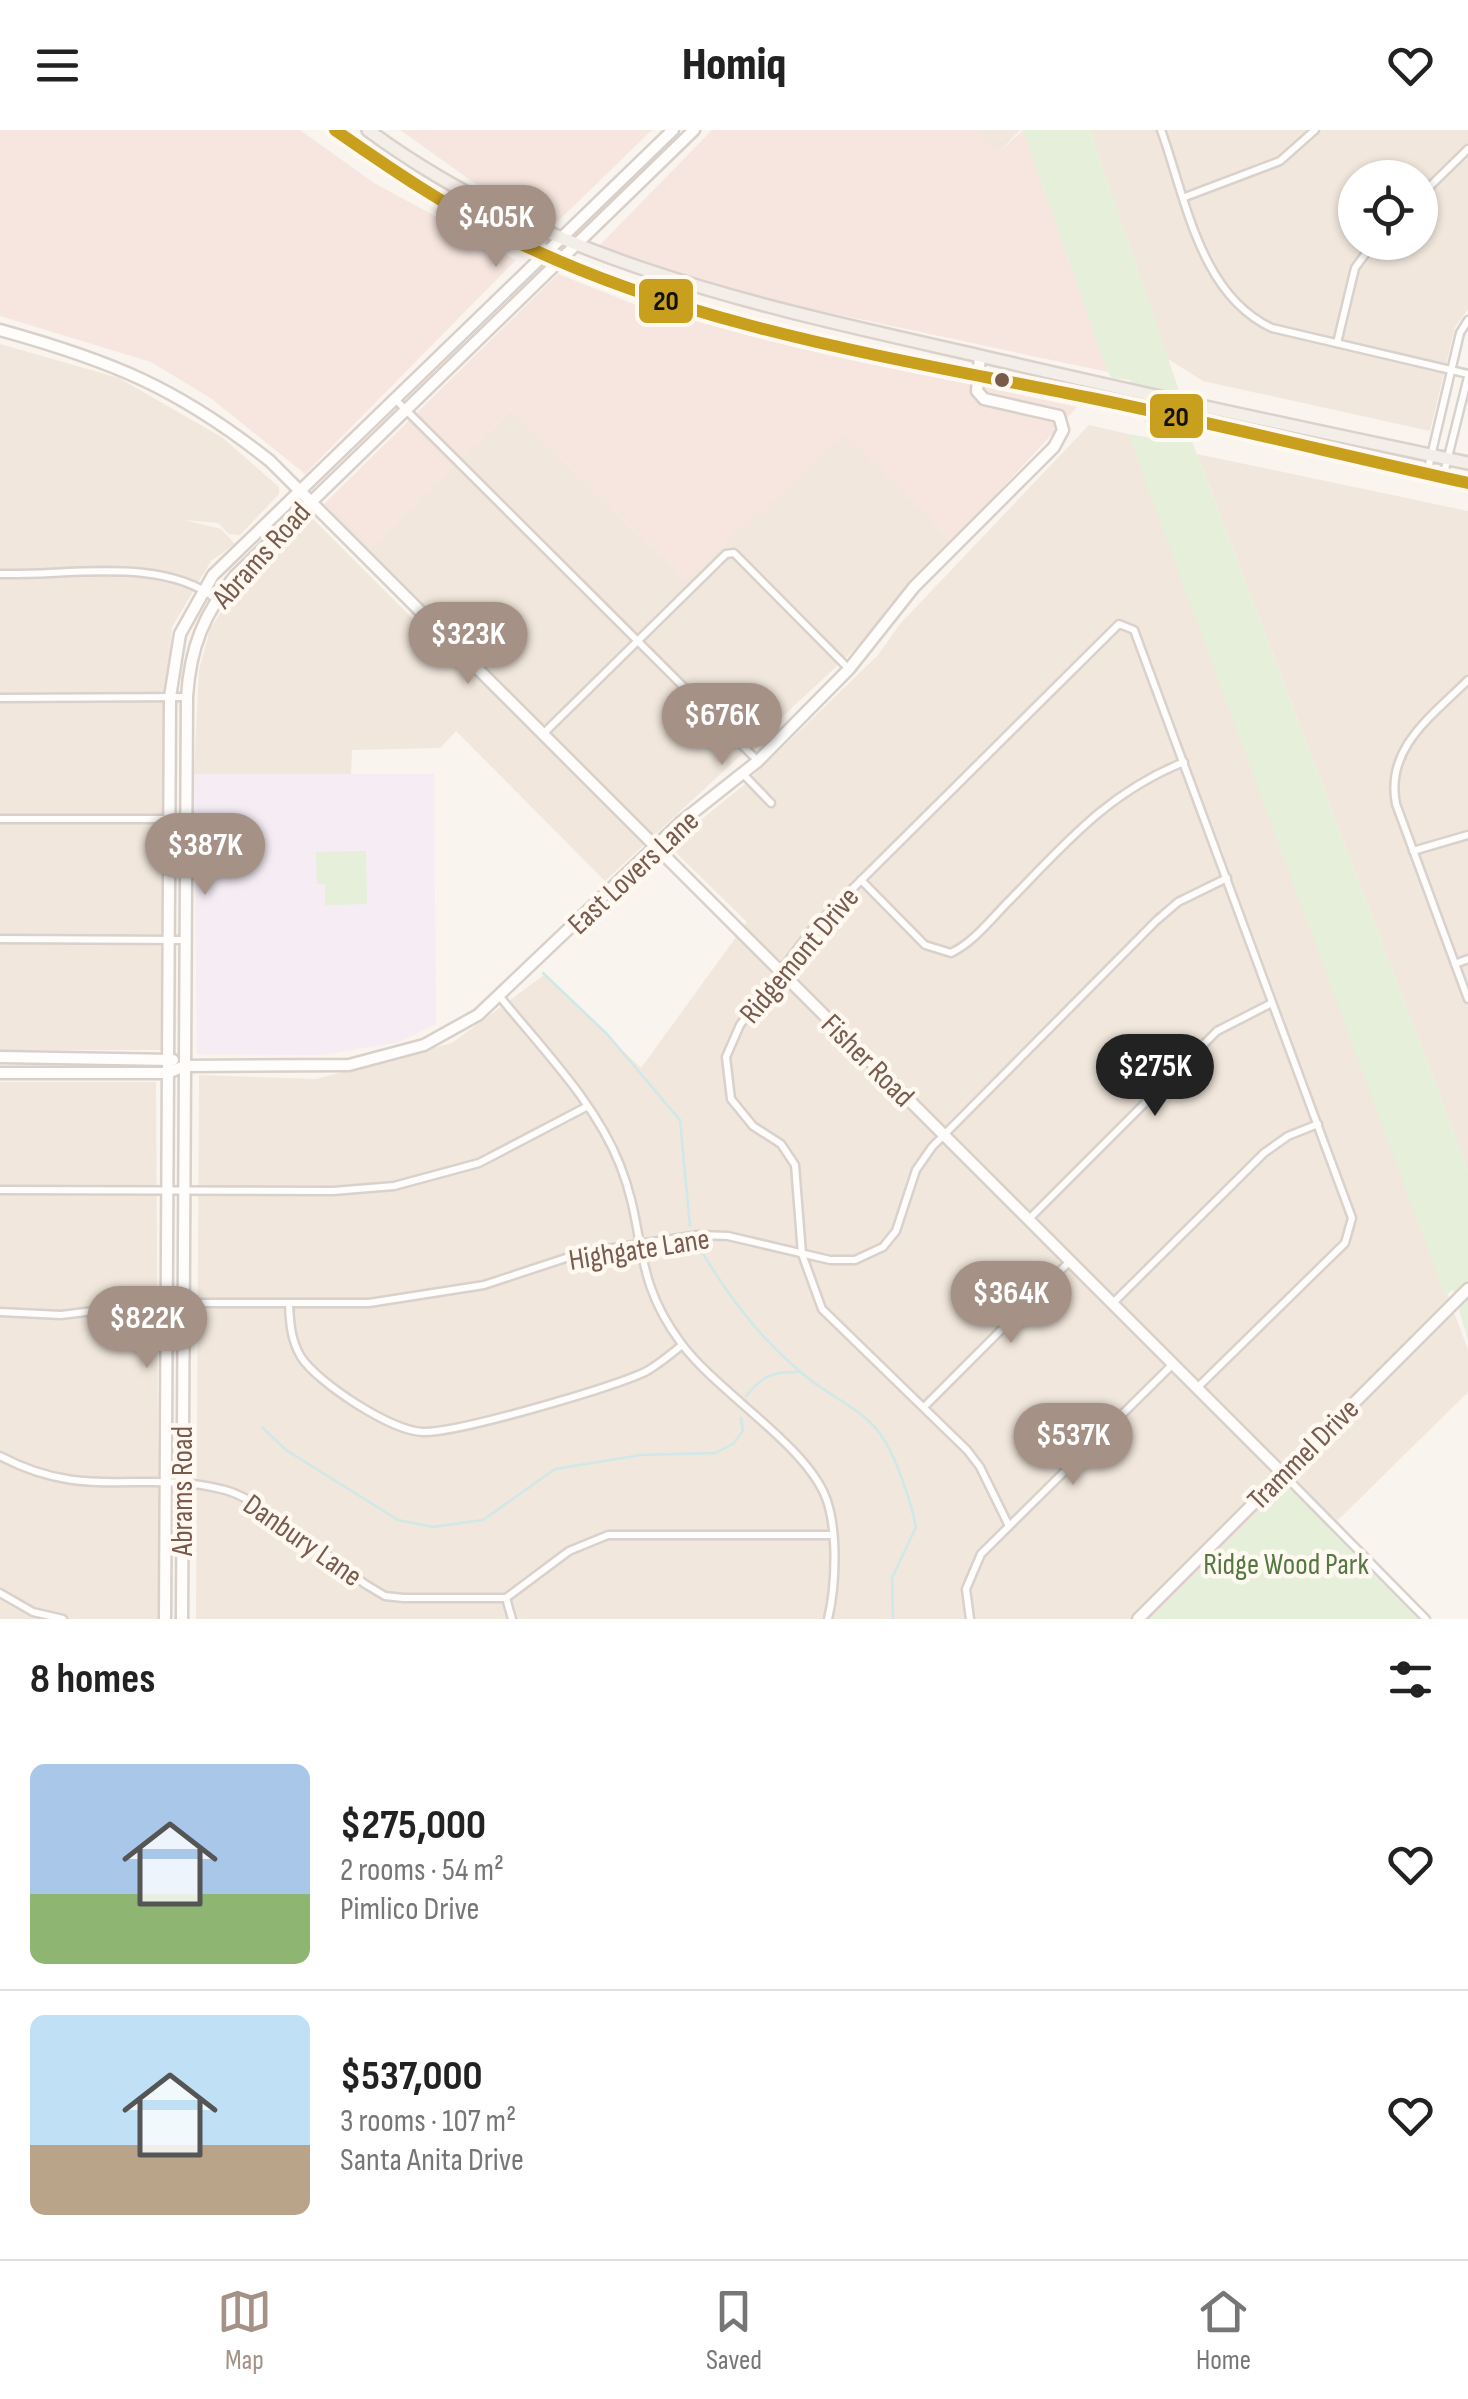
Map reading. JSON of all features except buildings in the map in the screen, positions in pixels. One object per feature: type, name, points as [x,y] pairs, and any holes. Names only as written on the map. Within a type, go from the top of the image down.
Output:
[{"type":"main road","points":[[368,130],[423,168],[560,239],[670,281],[824,322],[1468,464]]},
{"type":"main road","name":"Abrams Road","points":[[165,1619],[170,697],[178,640],[203,588],[673,130]]},
{"type":"main road","name":"Abrams Road","points":[[182,1619],[187,697],[194,646],[216,599],[310,501],[576,247],[688,132]]},
{"type":"main road","points":[[342,133],[440,203],[540,256],[663,302],[820,341],[1468,483]]},
{"type":"main road","points":[[820,341],[824,322]]},
{"type":"main road","name":"Fisher Road","points":[[0,330],[84,354],[163,386],[227,427],[300,490],[1283,1474]]},
{"type":"main road","points":[[978,376],[980,356]]},
{"type":"main road","name":"East Lovers Lane","points":[[0,1073],[168,1073],[184,1066],[328,1067],[382,1058],[443,1036],[501,998],[654,846],[744,775],[849,669],[907,595],[1054,447],[1063,430],[1059,416],[984,399],[977,391],[978,376]]},
{"type":"main road","points":[[178,640],[194,646]]},
{"type":"main road","name":"East Lovers Lane","points":[[0,1057],[168,1058],[184,1066]]},
{"type":"main road","name":"Trammel Drive","points":[[1138,1619],[1468,1289]]},
{"type":"street","points":[[1161,130],[1215,280],[1235,305],[1272,328],[1468,375],[1443,478]]},
{"type":"street","points":[[1185,198],[1280,162],[1309,132]]},
{"type":"street","points":[[1438,178],[1468,148]]},
{"type":"street","points":[[1336,343],[1354,268],[1360,260]]},
{"type":"street","points":[[1427,474],[1451,369],[1468,320]]},
{"type":"street","points":[[394,398],[758,761]]},
{"type":"street","points":[[543,734],[726,554],[734,553],[849,669]]},
{"type":"street","points":[[0,574],[178,576],[216,599]]},
{"type":"street","name":"Ridgemont Drive","points":[[1009,1526],[980,1467],[925,1406],[822,1308],[802,1254],[795,1165],[781,1144],[742,1114],[732,1099],[725,1068],[740,1024],[779,972],[861,880],[1119,624],[1134,630],[1184,762]]},
{"type":"street","points":[[1468,680],[1409,739],[1398,760],[1394,795],[1468,999]]},
{"type":"street","points":[[0,698],[187,697]]},
{"type":"street","points":[[861,880],[925,946],[938,952],[962,948],[1100,808],[1144,778],[1184,762],[1349,1207],[1353,1227],[1346,1243],[1198,1388]]},
{"type":"street","points":[[744,775],[772,802]]},
{"type":"street","points":[[0,819],[186,819]]},
{"type":"street","points":[[1413,852],[1468,835]]},
{"type":"street","name":"Highgate Lane","points":[[0,1312],[61,1315],[167,1303],[289,1305],[406,1299],[500,1281],[581,1253],[714,1234],[802,1254],[855,1260],[883,1247],[900,1224],[916,1170],[944,1136],[1156,921],[1178,902],[1227,878]]},
{"type":"street","points":[[0,939],[185,940]]},
{"type":"street","points":[[1455,964],[1468,959]]},
{"type":"street","points":[[501,998],[587,1107],[619,1162],[650,1293],[682,1345],[815,1477],[827,1500],[832,1535],[828,1619]]},
{"type":"street","points":[[1028,1220],[1217,1030],[1272,1003]]},
{"type":"street","points":[[0,1190],[333,1192],[394,1186],[479,1164],[587,1107]]},
{"type":"street","points":[[1112,1304],[1264,1153],[1288,1136],[1318,1124]]},
{"type":"street","points":[[925,1406],[1070,1261]]},
{"type":"street","points":[[289,1305],[294,1342],[314,1372],[383,1420],[410,1431],[450,1429],[625,1380],[656,1366],[682,1345]]},
{"type":"street","points":[[970,1619],[966,1589],[973,1564],[1173,1364]]},
{"type":"street","name":"Danbury Lane","points":[[0,1456],[40,1476],[65,1482],[182,1485],[240,1494],[385,1596],[506,1598]]},
{"type":"street","name":"Fisher Road","points":[[1283,1474],[1426,1619]]},
{"type":"street","points":[[512,1619],[506,1598],[569,1551],[608,1535],[832,1535]]},
{"type":"street","points":[[0,1593],[33,1612],[63,1619]]},
{"type":"shaded area","points":[[0,130],[300,130],[374,183],[516,260],[305,474],[212,399],[151,362],[0,316]]},
{"type":"shaded area","points":[[400,130],[652,130],[554,225],[473,182]]},
{"type":"shaded area","points":[[712,130],[974,130],[998,153],[1023,130],[1108,372],[742,294],[599,246]]},
{"type":"shaded area","points":[[974,130],[1020,130],[998,153]]},
{"type":"shaded area","points":[[1090,130],[1468,130],[1468,309],[1455,327],[1430,431],[1203,381],[1168,359]]},
{"type":"shaded area","points":[[558,274],[646,309],[807,349],[1077,407],[952,542],[844,436],[685,580],[511,409],[368,551],[324,504]]},
{"type":"shaded area","points":[[0,344],[119,378],[223,438],[279,487],[279,494],[240,535],[229,534],[218,523],[184,520],[221,529],[235,544],[211,561],[172,627],[165,713],[162,1050],[0,1050]]},
{"type":"shaded area","points":[[511,409],[684,579],[844,435],[952,542],[850,654],[605,881],[456,731],[440,748],[352,750],[351,774],[194,774],[199,670],[210,629],[232,595],[311,517],[455,661],[464,646],[368,551]]},
{"type":"shaded area","points":[[1089,425],[1128,434],[1157,506],[1468,1350],[1468,1392],[1329,1529],[1285,1486],[1151,1619],[196,1619],[199,1075],[316,1079],[452,1043],[544,975],[641,1068],[747,922],[669,846],[745,784],[878,655],[900,624]]},
{"type":"shaded area","points":[[1197,454],[1468,511],[1468,1170]]},
{"type":"shaded area","points":[[194,774],[434,774],[436,1024],[399,1042],[319,1055],[197,1054]]},
{"type":"shaded area","points":[[0,1082],[156,1082],[159,1619],[0,1619]]},
{"type":"green space","points":[[1023,130],[1090,130],[1178,388],[1188,431],[1468,1170],[1468,1340],[1453,1290],[1445,1296],[1128,434],[1151,438],[1130,380],[1112,378],[1108,372]]},
{"type":"green space","points":[[366,851],[367,904],[325,905],[325,884],[317,884],[316,852]]},
{"type":"green space","name":"Ridge Wood Park","points":[[1286,1485],[1418,1619],[1151,1619]]},
{"type":"waterway","points":[[543,973],[607,1034],[680,1120],[690,1226]]},
{"type":"waterway","points":[[697,1244],[732,1297],[772,1345],[813,1382],[865,1417],[887,1444],[916,1527],[892,1578],[893,1619]]},
{"type":"waterway","points":[[746,1396],[769,1376],[799,1372]]},
{"type":"waterway","points":[[262,1427],[286,1450],[398,1520],[433,1527],[483,1520],[555,1469],[641,1455],[715,1453],[733,1444],[743,1431],[741,1418]]},
{"type":"transit line","name":"20","points":[[335,130],[420,187],[509,238],[578,269],[721,318],[868,354],[1138,408],[1468,483]]}]
